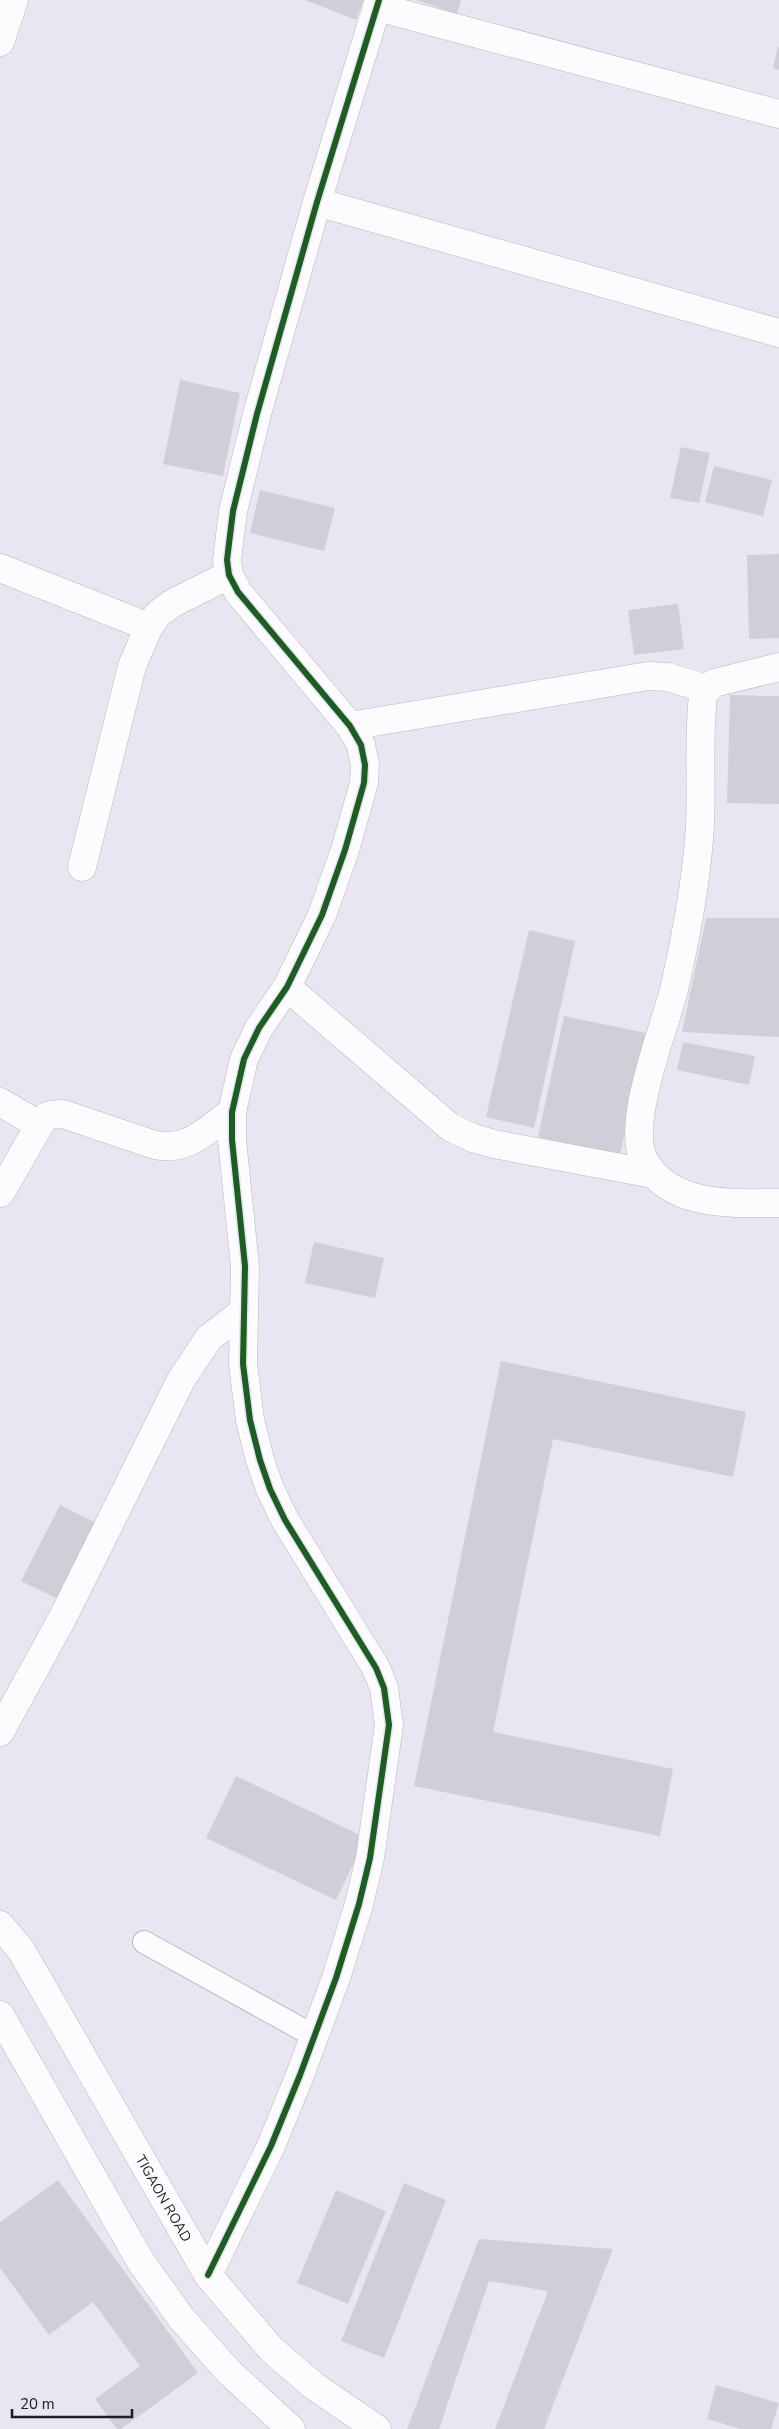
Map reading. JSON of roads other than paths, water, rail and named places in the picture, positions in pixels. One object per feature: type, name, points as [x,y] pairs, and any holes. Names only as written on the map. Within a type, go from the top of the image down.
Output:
[{"type":"street","points":[[1,35],[14,0]]},
{"type":"street","points":[[208,2275],[271,2146],[336,1978],[370,1858],[389,1725],[388,1706],[384,1688],[376,1668],[285,1520],[270,1489],[250,1420],[243,1364],[245,1266],[232,1140],[232,1112],[244,1059],[260,1028],[286,987],[322,915],[345,850],[364,783],[365,766],[360,745],[350,726],[238,592],[229,575],[226,560],[227,542],[257,414],[317,202],[378,4],[779,114]]},
{"type":"street","points":[[317,202],[779,333]]},
{"type":"street","points":[[0,568],[149,627]]},
{"type":"street","points":[[82,868],[132,666],[149,627],[158,614],[173,603],[229,575]]},
{"type":"street","points":[[779,668],[714,682],[706,689],[703,696],[701,709],[700,826],[692,890],[674,990],[640,1113],[639,1146],[643,1160],[653,1174],[666,1186],[687,1196],[719,1201],[779,1203]]},
{"type":"street","points":[[350,726],[648,676],[668,677],[706,689]]},
{"type":"street","points":[[286,987],[450,1127],[473,1138],[494,1144],[653,1174]]},
{"type":"street","points":[[0,1102],[39,1125]]},
{"type":"street","points":[[0,1193],[39,1125],[47,1116],[63,1114],[155,1146],[169,1148],[192,1141],[232,1112]]},
{"type":"street","points":[[0,1732],[63,1617],[181,1380],[209,1338],[244,1311]]},
{"type":"street","name":"TIGAON ROAD","points":[[0,1925],[21,1950],[208,2275],[272,2350],[314,2386],[377,2429]]},
{"type":"street","points":[[0,2014],[141,2262],[182,2319],[223,2365],[291,2429]]},
{"type":"lane","points":[[144,1942],[314,2036]]}]
